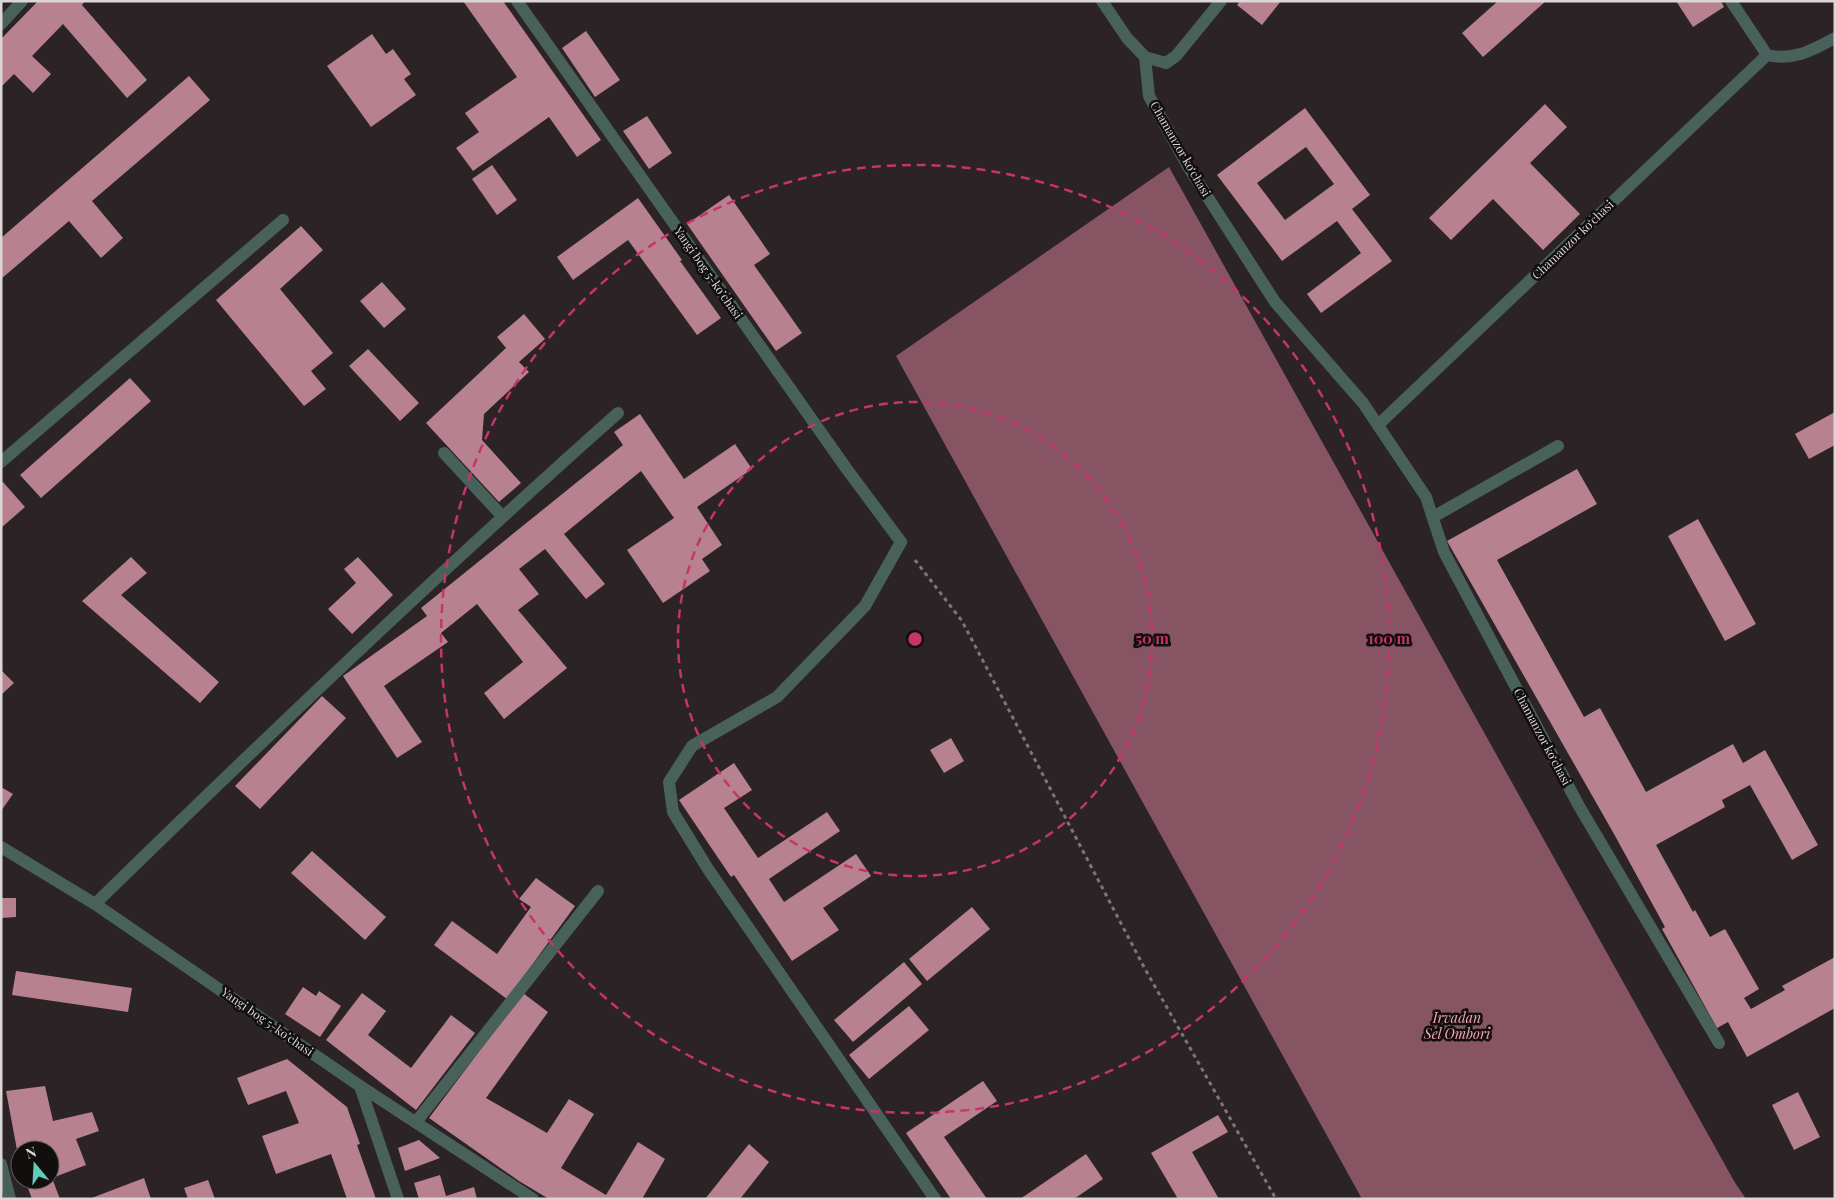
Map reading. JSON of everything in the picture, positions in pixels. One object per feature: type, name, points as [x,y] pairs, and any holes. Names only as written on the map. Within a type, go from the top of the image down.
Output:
[{"type":"street","points":[[1,24],[22,1]]},
{"type":"street","name":"Yangi bog 5-koʼchasi","points":[[517,1],[846,468],[901,542]]},
{"type":"street","points":[[1102,1],[1127,38],[1145,57],[1166,62],[1176,56],[1221,1]]},
{"type":"street","points":[[1731,1],[1767,54],[1781,58],[1797,57],[1835,38]]},
{"type":"street","name":"Chamanzor koʻchasi","points":[[1378,425],[1767,54]]},
{"type":"street","name":"Chamanzor koʻchasi","points":[[1145,57],[1148,96],[1189,168],[1275,302],[1363,403],[1426,497],[1444,552],[1579,806],[1719,1043]]},
{"type":"street","points":[[1,462],[283,220]]},
{"type":"street","points":[[95,904],[291,713],[502,516],[618,414]]},
{"type":"street","points":[[1432,517],[1558,446]]},
{"type":"street","points":[[444,453],[502,516]]},
{"type":"street","points":[[901,542],[865,606],[777,697],[692,746],[669,782],[673,812],[708,869],[935,1199]]},
{"type":"street","name":"Yangi bog 5-koʼchasi","points":[[1,847],[95,904],[360,1086],[533,1199]]},
{"type":"street","points":[[416,1122],[598,891]]},
{"type":"street","points":[[360,1086],[398,1199]]},
{"type":"street","points":[[1,1164],[10,1199]]},
{"type":"path","points":[[901,542],[962,621],[1145,969],[1276,1199]]},
{"type":"water","name":"Irvadan Sel Ombori","points":[[1169,167],[1734,1181],[1746,1199],[1362,1199],[896,356]]},
{"type":"building","points":[[38,1],[85,1],[82,5],[147,80],[127,98],[63,24],[32,56],[51,74],[33,93],[14,74],[1,87],[1,39]]},
{"type":"building","points":[[463,1],[503,1],[601,140],[577,157],[549,117],[473,171],[456,148],[479,132],[465,113],[517,77]]},
{"type":"building","points":[[1240,1],[1281,1],[1262,25],[1237,5]]},
{"type":"building","points":[[1498,1],[1546,1],[1483,57],[1462,33]]},
{"type":"building","points":[[1676,1],[1721,1],[1724,7],[1693,27]]},
{"type":"building","points":[[586,31],[620,80],[595,97],[562,48]]},
{"type":"building","points":[[372,34],[386,54],[393,49],[411,74],[404,79],[416,95],[371,127],[327,66]]},
{"type":"building","points":[[189,76],[210,100],[92,201],[123,238],[101,258],[69,221],[1,279],[1,238]]},
{"type":"building","points":[[1545,104],[1567,127],[1530,163],[1580,214],[1543,250],[1493,199],[1451,240],[1429,218]]},
{"type":"building","points":[[1305,108],[1370,195],[1352,209],[1392,261],[1321,313],[1307,294],[1361,253],[1337,221],[1282,261],[1217,175]],"holes":[[[1306,147],[1334,184],[1285,220],[1257,183]]]},
{"type":"building","points":[[647,116],[672,153],[649,169],[623,131]]},
{"type":"building","points":[[492,165],[517,200],[497,215],[472,179]]},
{"type":"building","points":[[729,195],[770,254],[754,265],[802,333],[776,351],[687,224]]},
{"type":"building","points":[[638,198],[721,318],[697,335],[628,240],[573,280],[557,257]]},
{"type":"building","points":[[301,226],[323,250],[280,289],[333,353],[311,371],[326,389],[304,406],[216,300]]},
{"type":"building","points":[[382,282],[406,309],[384,328],[360,301]]},
{"type":"building","points":[[524,314],[545,339],[519,362],[529,372],[484,414],[482,440],[521,483],[499,502],[426,423],[506,348],[497,337]]},
{"type":"building","points":[[368,349],[419,403],[400,421],[349,366]]},
{"type":"building","points":[[130,378],[151,401],[41,498],[20,475]]},
{"type":"building","points":[[1835,412],[1835,445],[1809,459],[1795,434]]},
{"type":"building","points":[[640,414],[684,479],[735,444],[752,469],[697,507],[722,545],[702,559],[710,571],[663,603],[627,550],[674,518],[641,471],[564,534],[605,584],[586,599],[545,549],[519,569],[539,594],[518,610],[567,668],[504,719],[484,693],[523,662],[477,604],[441,633],[448,642],[384,686],[422,742],[397,758],[343,676],[427,616],[421,608],[623,445],[614,432]]},
{"type":"building","points":[[1577,469],[1597,504],[1497,560],[1584,717],[1600,708],[1646,792],[1733,744],[1743,763],[1765,750],[1818,845],[1792,860],[1750,785],[1722,800],[1725,807],[1656,845],[1693,912],[1695,910],[1710,937],[1725,929],[1759,989],[1744,998],[1751,1009],[1785,990],[1782,986],[1835,957],[1835,1008],[1747,1057],[1728,1022],[1717,1028],[1662,929],[1665,927],[1614,834],[1447,541]]},
{"type":"building","points":[[3,482],[25,507],[1,528],[1,483]]},
{"type":"building","points":[[1698,519],[1756,624],[1725,641],[1668,536]]},
{"type":"building","points":[[131,557],[147,573],[121,595],[219,682],[200,703],[82,601]]},
{"type":"building","points":[[358,557],[393,595],[352,634],[328,609],[356,583],[344,569]]},
{"type":"building","points":[[1,670],[14,683],[1,695]]},
{"type":"building","points":[[322,696],[346,718],[260,809],[235,786]]},
{"type":"building","points":[[951,738],[964,761],[944,773],[930,750]]},
{"type":"building","points":[[734,763],[752,790],[724,808],[758,858],[827,812],[840,831],[769,879],[784,902],[856,854],[871,876],[823,908],[839,930],[792,961],[734,875],[731,877],[679,800]]},
{"type":"building","points":[[1,787],[13,794],[1,811]]},
{"type":"building","points":[[312,851],[386,917],[365,940],[291,873]]},
{"type":"building","points":[[536,878],[575,906],[507,999],[434,945],[452,921],[497,954],[531,907],[519,899]]},
{"type":"building","points":[[1,898],[16,898],[16,917],[1,918]]},
{"type":"building","points":[[972,907],[990,929],[927,981],[909,959]]},
{"type":"building","points":[[904,962],[922,984],[853,1042],[834,1020]]},
{"type":"building","points":[[16,971],[132,988],[128,1012],[12,995]]},
{"type":"building","points":[[303,987],[316,996],[319,991],[341,1006],[320,1037],[285,1014]]},
{"type":"building","points":[[362,993],[386,1011],[368,1035],[411,1068],[451,1015],[475,1033],[416,1110],[326,1040]]},
{"type":"building","points":[[523,993],[548,1012],[486,1098],[547,1133],[569,1099],[594,1114],[561,1168],[606,1195],[638,1142],[665,1159],[642,1199],[549,1199],[519,1181],[429,1118]]},
{"type":"building","points":[[909,1006],[929,1030],[869,1079],[849,1055]]},
{"type":"building","points":[[287,1059],[347,1107],[360,1144],[357,1145],[376,1199],[347,1199],[331,1154],[276,1174],[262,1136],[299,1123],[286,1091],[248,1105],[237,1078]]},
{"type":"building","points":[[983,1081],[997,1101],[944,1137],[987,1199],[951,1199],[906,1133]]},
{"type":"building","points":[[45,1086],[53,1121],[92,1112],[99,1131],[76,1139],[86,1165],[60,1175],[60,1140],[15,1140],[6,1091]]},
{"type":"building","points":[[1798,1092],[1820,1137],[1794,1150],[1772,1105]]},
{"type":"building","points":[[1218,1115],[1228,1132],[1192,1152],[1219,1199],[1178,1199],[1151,1153]]},
{"type":"building","points":[[419,1140],[440,1158],[405,1171],[398,1148]]},
{"type":"building","points":[[749,1144],[769,1162],[740,1199],[705,1199]]},
{"type":"building","points":[[1086,1154],[1103,1179],[1074,1199],[1020,1199]]},
{"type":"building","points":[[440,1175],[446,1196],[474,1187],[477,1199],[419,1199],[414,1183]]},
{"type":"building","points":[[144,1178],[151,1199],[89,1199]]},
{"type":"building","points":[[208,1180],[215,1199],[188,1199],[184,1188]]},
{"type":"building","points":[[29,1190],[57,1190],[60,1199],[32,1199]]}]
